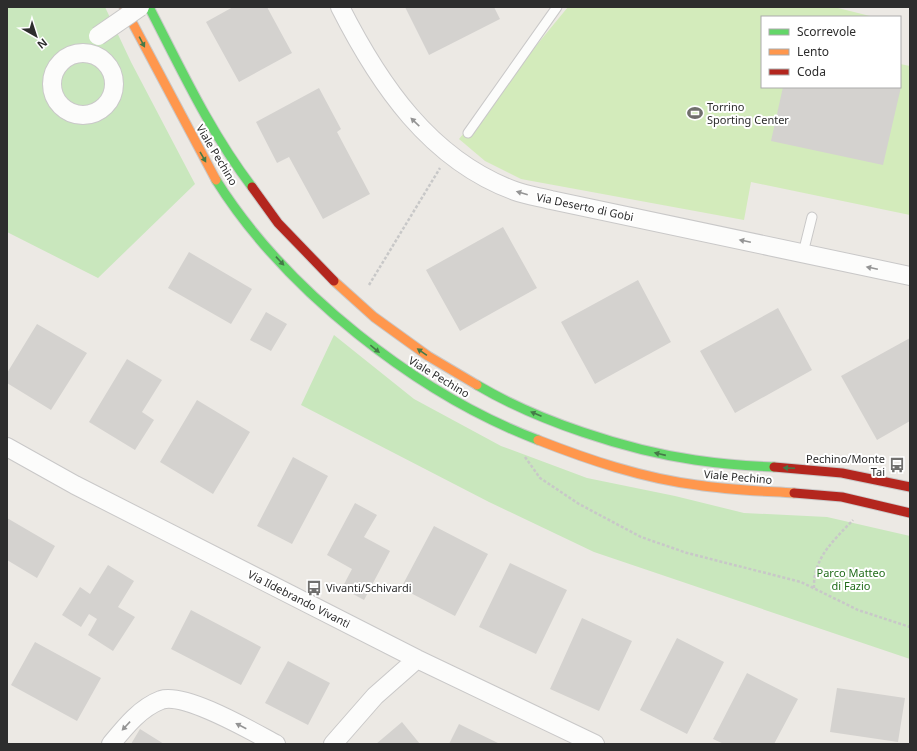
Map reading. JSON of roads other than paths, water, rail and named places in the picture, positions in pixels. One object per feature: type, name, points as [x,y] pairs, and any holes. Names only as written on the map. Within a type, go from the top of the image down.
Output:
[{"type":"street","name":"Viale Pechino","points":[[124,7],[203,157],[237,208],[268,248],[312,293],[346,325],[408,374],[432,389],[500,426],[600,464],[695,485],[747,491],[834,496],[910,513]]},
{"type":"street","points":[[82,53],[98,36],[140,7]]},
{"type":"street","name":"Viale Pechino","points":[[149,7],[195,96],[237,168],[295,242],[378,320],[421,351],[463,378],[517,406],[591,435],[685,459],[746,467],[822,470],[861,476],[910,487]]},
{"type":"street","name":"Via Deserto di Gobi","points":[[340,7],[372,65],[397,101],[414,121],[450,152],[477,172],[517,192],[910,276]]},
{"type":"street","name":"Via Ildebrando Vivanti","points":[[7,448],[75,485],[417,660],[595,744]]},
{"type":"street","points":[[334,744],[375,696],[417,660]]},
{"type":"street","points":[[111,744],[140,712],[155,703],[169,699],[200,706],[276,744]]},
{"type":"lane","points":[[468,133],[557,7]]},
{"type":"lane","points":[[803,253],[812,217]]},
{"type":"place","name":"Torrino Sporting Center","points":[[695,113]]},
{"type":"place","name":"Pechino/Monte Tai","points":[[897,465]]},
{"type":"place","name":"Vivanti/Schivardi","points":[[314,588]]},
{"type":"park label","name":"Parco Matteo di Fazio","points":[[851,579]]}]
